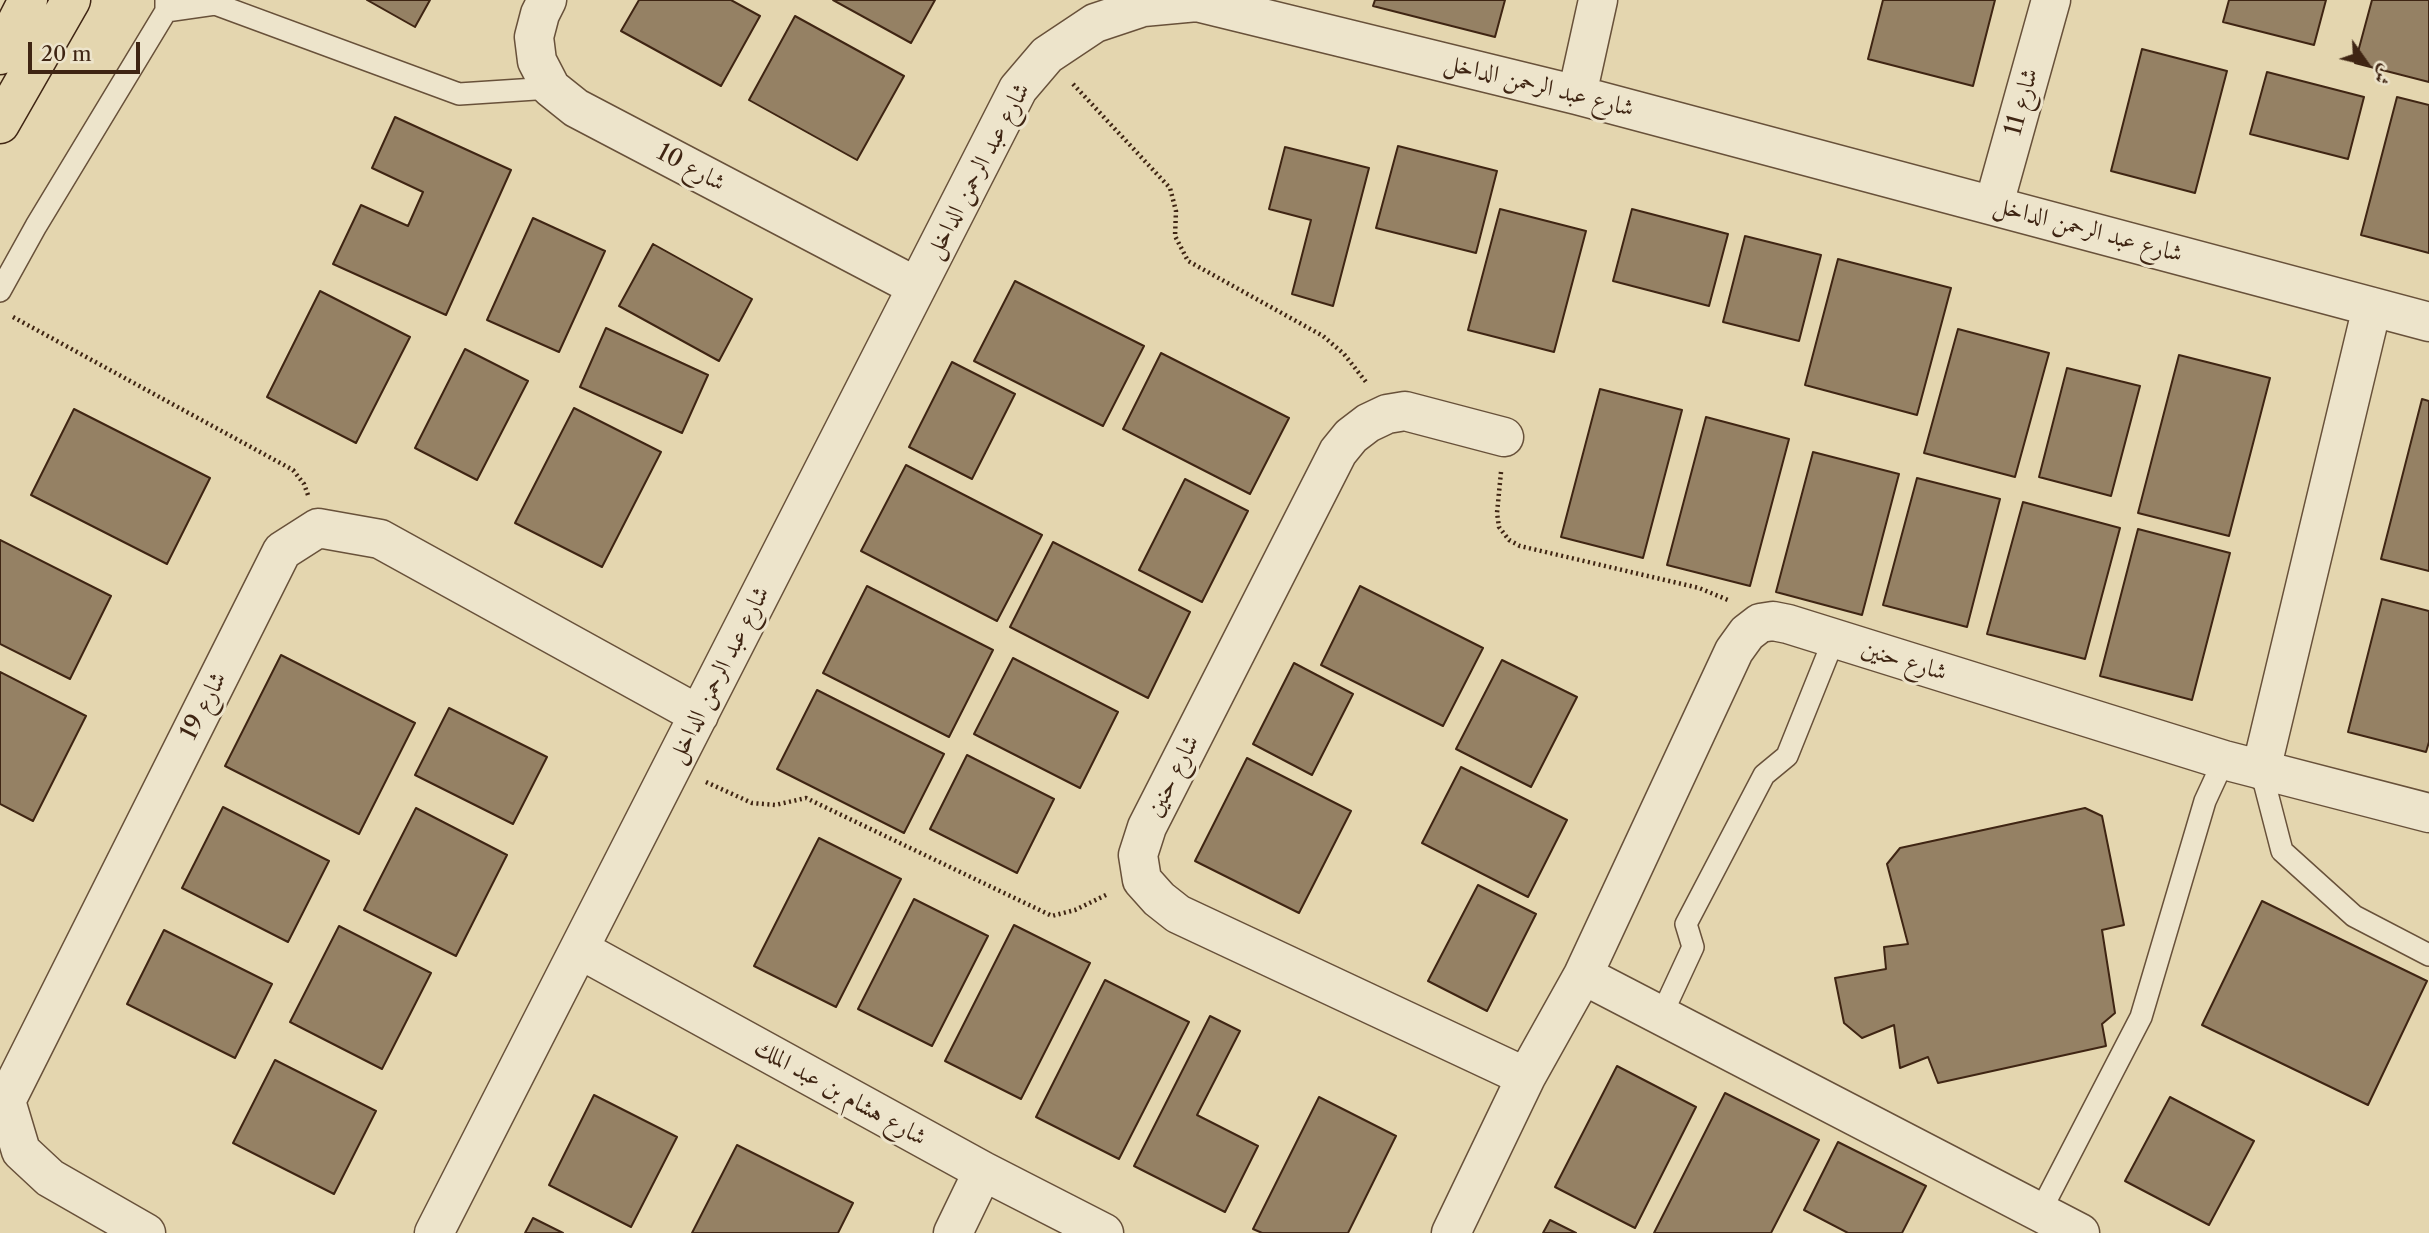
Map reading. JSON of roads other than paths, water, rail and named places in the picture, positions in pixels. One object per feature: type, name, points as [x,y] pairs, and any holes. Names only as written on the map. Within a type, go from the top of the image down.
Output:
[{"type":"highway","points":[[0,55],[28,0]]},
{"type":"highway","points":[[0,124],[71,0]]},
{"type":"street","name":"شارع 10","points":[[547,0],[534,37],[537,61],[551,88],[576,108],[917,287]]},
{"type":"street","points":[[1577,94],[1598,0]]},
{"type":"street","name":"شارع 11","points":[[1994,204],[2050,0]]},
{"type":"street","name":"شارع عبد الرحمن الداخل","points":[[434,1233],[1018,89],[1046,55],[1093,12],[1197,2],[1577,94],[2429,322]]},
{"type":"street","points":[[2261,770],[2372,307]]},
{"type":"street","name":"شارع حنين","points":[[1504,437],[1405,411],[1387,414],[1368,423],[1351,436],[1338,452],[1147,827],[1138,855],[1142,880],[1159,899],[1178,914],[1526,1077]]},
{"type":"street","name":"شارع 19","points":[[146,1233],[50,1178],[21,1151],[6,1101],[282,551],[318,528],[380,539],[699,715]]},
{"type":"street","name":"شارع حنين","points":[[1583,975],[1734,651],[1746,633],[1760,623],[1773,621],[1788,624],[2224,760],[2429,813]]},
{"type":"street","name":"شارع هشام بن عبد الملك","points":[[579,949],[983,1171],[1104,1233]]},
{"type":"street","points":[[1451,1233],[1526,1077],[1583,975],[2064,1226]]},
{"type":"street","points":[[953,1233],[983,1171]]},
{"type":"lane","points":[[0,291],[166,6],[215,4],[459,93],[551,88]]},
{"type":"lane","points":[[1661,1016],[1693,947],[1686,923],[1764,775],[1787,756],[1834,639]]},
{"type":"lane","points":[[2064,1226],[2141,1017],[2205,801],[2224,760]]},
{"type":"lane","points":[[2261,770],[2283,851],[2354,916],[2429,955]]}]
